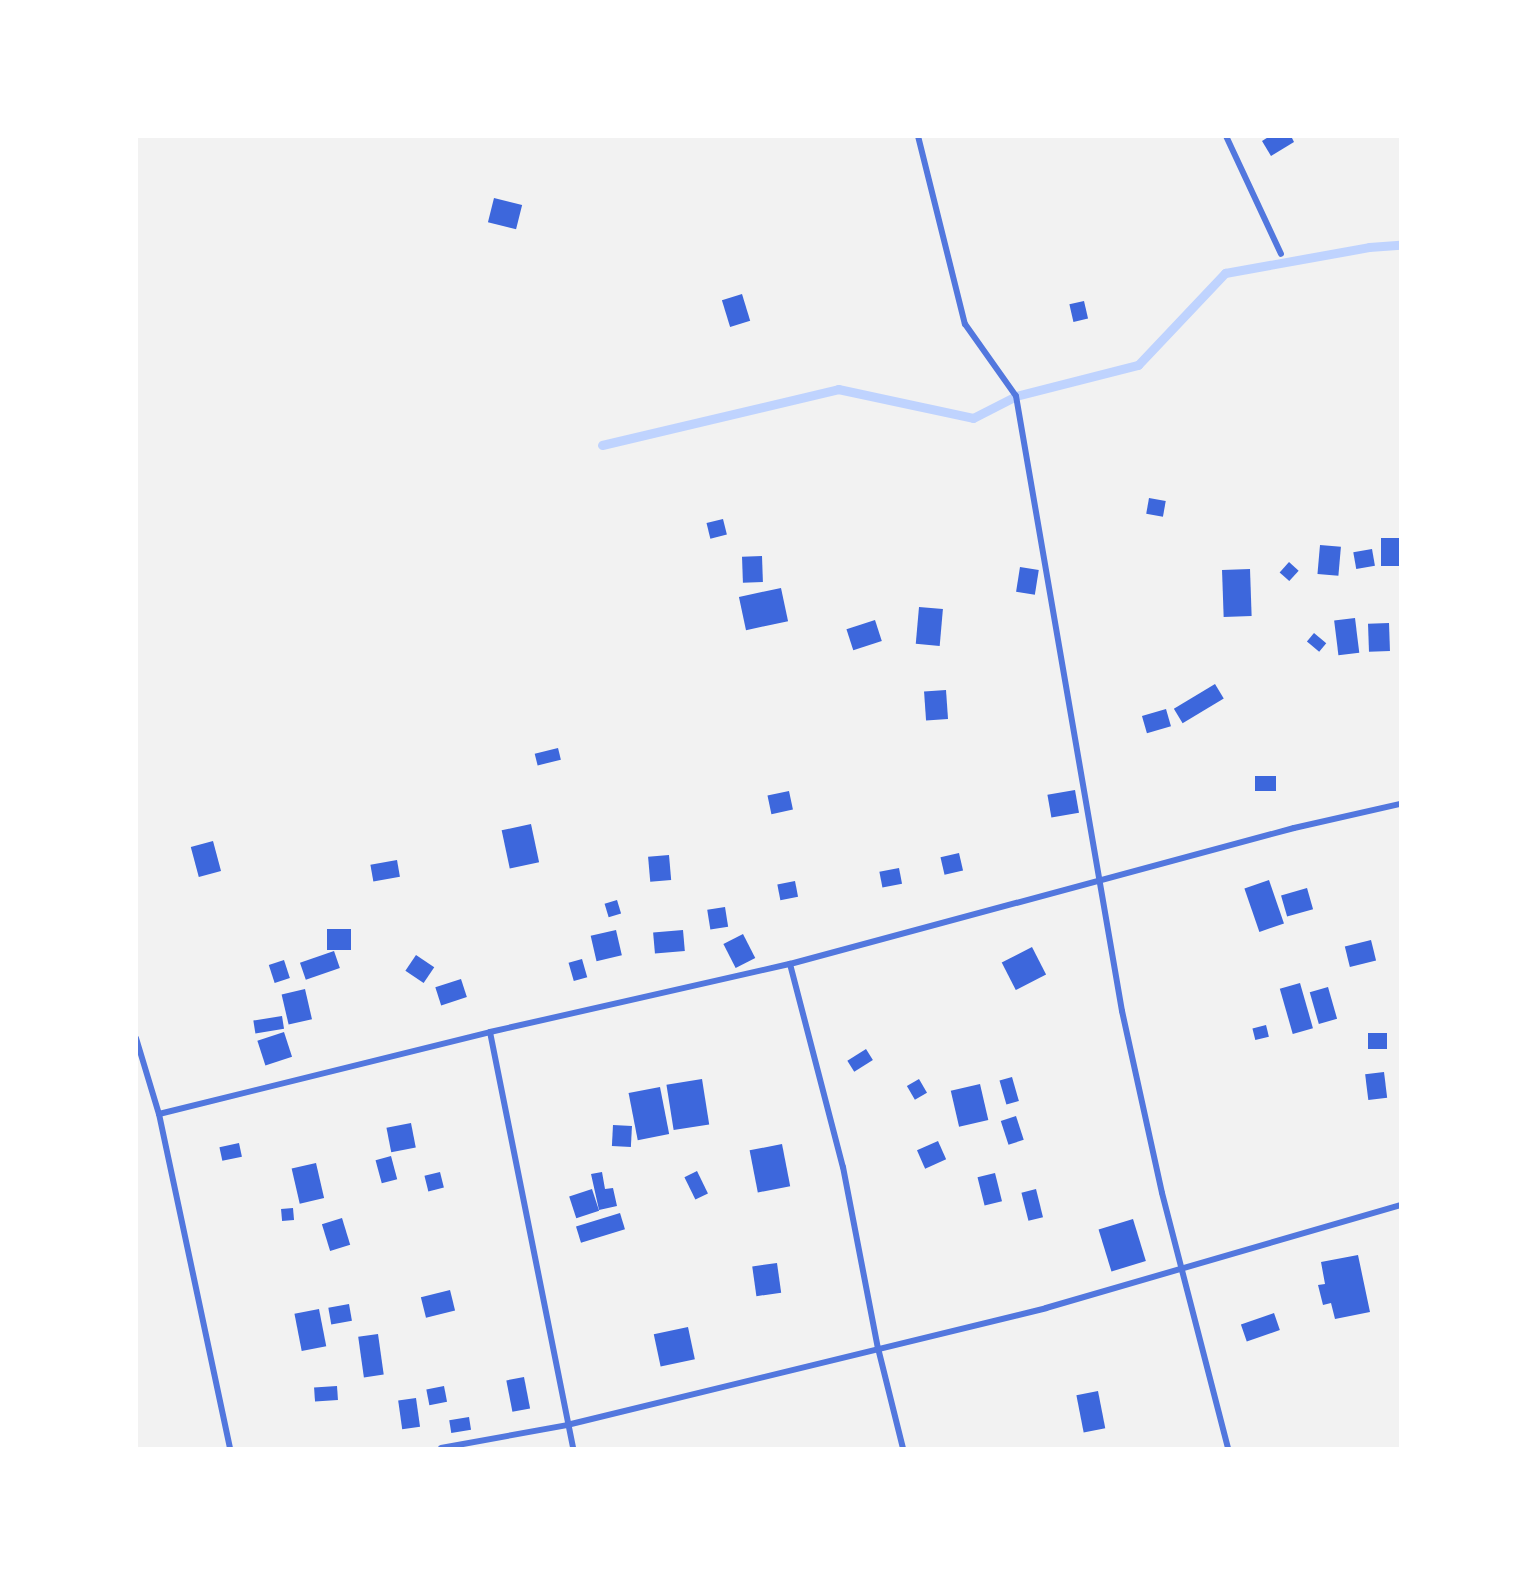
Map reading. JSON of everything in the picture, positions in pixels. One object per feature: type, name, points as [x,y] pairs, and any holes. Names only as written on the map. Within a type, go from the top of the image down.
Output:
[{"type":"street","points":[[918,136],[965,324],[1016,396],[1122,1011],[1228,1449]]},
{"type":"street","points":[[1226,136],[1281,254]]},
{"type":"street","points":[[159,1114],[490,1032],[790,964],[1294,828],[1401,804]]},
{"type":"street","points":[[790,964],[843,1167],[878,1348],[903,1449]]},
{"type":"street","points":[[490,1032],[573,1449]]},
{"type":"street","points":[[136,1038],[159,1114],[230,1449]]},
{"type":"street","points":[[441,1449],[567,1425],[878,1348],[1183,1269],[1401,1204]]},
{"type":"building","points":[[1270,136],[1291,136],[1294,142],[1271,156],[1262,141]]},
{"type":"building","points":[[494,198],[522,205],[516,229],[488,222]]},
{"type":"building","points":[[742,294],[750,321],[730,327],[722,300]]},
{"type":"building","points":[[1084,301],[1088,319],[1073,322],[1069,304]]},
{"type":"building","points":[[1149,498],[1166,501],[1163,517],[1146,514]]},
{"type":"building","points":[[723,519],[727,535],[710,539],[707,523]]},
{"type":"building","points":[[1381,538],[1400,538],[1400,566],[1381,566]]},
{"type":"building","points":[[1320,545],[1341,547],[1338,576],[1317,574]]},
{"type":"building","points":[[1372,549],[1375,566],[1356,569],[1353,552]]},
{"type":"building","points":[[762,556],[763,582],[743,583],[742,557]]},
{"type":"building","points":[[1289,562],[1299,571],[1289,581],[1280,572]]},
{"type":"building","points":[[1020,567],[1039,570],[1035,595],[1016,592]]},
{"type":"building","points":[[1250,569],[1252,616],[1224,617],[1222,570]]},
{"type":"building","points":[[781,588],[788,621],[746,630],[739,597]]},
{"type":"building","points":[[919,607],[943,609],[940,646],[916,644]]},
{"type":"building","points":[[1355,618],[1359,653],[1338,655],[1334,621]]},
{"type":"building","points":[[875,620],[882,641],[853,650],[846,629]]},
{"type":"building","points":[[1389,623],[1390,651],[1369,652],[1368,624]]},
{"type":"building","points":[[1314,633],[1326,643],[1319,652],[1307,641]]},
{"type":"building","points":[[1215,684],[1224,699],[1183,723],[1174,709]]},
{"type":"building","points":[[946,690],[948,719],[926,720],[924,692]]},
{"type":"building","points":[[1166,709],[1171,726],[1147,733],[1142,716]]},
{"type":"building","points":[[558,748],[561,760],[538,765],[535,754]]},
{"type":"building","points":[[1255,776],[1276,776],[1276,791],[1255,791]]},
{"type":"building","points":[[1075,790],[1079,813],[1051,818],[1047,795]]},
{"type":"building","points":[[789,791],[793,810],[771,814],[767,796]]},
{"type":"building","points":[[531,824],[539,862],[510,868],[502,830]]},
{"type":"building","points":[[213,841],[221,871],[199,877],[191,847]]},
{"type":"building","points":[[959,853],[963,871],[945,875],[940,857]]},
{"type":"building","points":[[669,855],[671,880],[650,882],[648,857]]},
{"type":"building","points":[[397,860],[400,877],[373,881],[370,865]]},
{"type":"building","points":[[899,868],[902,884],[882,888],[879,872]]},
{"type":"building","points":[[1269,880],[1284,923],[1259,932],[1244,888]]},
{"type":"building","points":[[795,881],[798,897],[780,900],[777,884]]},
{"type":"building","points":[[1307,888],[1313,909],[1287,917],[1281,895]]},
{"type":"building","points":[[617,900],[621,913],[609,917],[605,904]]},
{"type":"building","points":[[725,907],[728,927],[710,930],[707,910]]},
{"type":"building","points":[[327,929],[351,929],[351,950],[327,950]]},
{"type":"building","points":[[616,930],[622,955],[597,961],[591,936]]},
{"type":"building","points":[[683,930],[685,951],[655,954],[653,933]]},
{"type":"building","points":[[743,934],[755,958],[736,968],[723,944]]},
{"type":"building","points":[[1371,940],[1376,960],[1350,967],[1345,947]]},
{"type":"building","points":[[1032,947],[1046,975],[1016,990],[1002,962]]},
{"type":"building","points":[[334,951],[340,968],[306,980],[300,963]]},
{"type":"building","points":[[416,955],[434,967],[424,983],[405,971]]},
{"type":"building","points":[[582,959],[587,977],[574,981],[569,963]]},
{"type":"building","points":[[284,960],[290,978],[275,983],[269,965]]},
{"type":"building","points":[[461,979],[467,997],[441,1005],[435,987]]},
{"type":"building","points":[[1300,983],[1313,1028],[1293,1034],[1280,989]]},
{"type":"building","points":[[1328,987],[1337,1019],[1319,1024],[1310,992]]},
{"type":"building","points":[[305,989],[312,1019],[289,1025],[282,994]]},
{"type":"building","points":[[282,1016],[284,1029],[255,1033],[253,1021]]},
{"type":"building","points":[[1266,1025],[1269,1037],[1255,1040],[1252,1028]]},
{"type":"building","points":[[284,1032],[292,1057],[265,1065],[257,1041]]},
{"type":"building","points":[[1368,1033],[1387,1033],[1387,1049],[1368,1049]]},
{"type":"building","points":[[866,1049],[873,1060],[854,1072],[847,1061]]},
{"type":"building","points":[[1384,1072],[1387,1098],[1368,1100],[1365,1074]]},
{"type":"building","points":[[1012,1077],[1019,1101],[1006,1105],[1000,1081]]},
{"type":"building","points":[[702,1079],[709,1124],[674,1130],[666,1085]]},
{"type":"building","points":[[919,1079],[927,1093],[915,1100],[907,1086]]},
{"type":"building","points":[[980,1084],[988,1120],[959,1127],[951,1091]]},
{"type":"building","points":[[660,1087],[669,1134],[638,1140],[629,1093]]},
{"type":"building","points":[[1016,1116],[1024,1140],[1009,1145],[1001,1121]]},
{"type":"building","points":[[411,1123],[416,1148],[391,1152],[386,1128]]},
{"type":"building","points":[[613,1125],[632,1126],[631,1147],[612,1146]]},
{"type":"building","points":[[938,1141],[946,1159],[925,1169],[917,1150]]},
{"type":"building","points":[[239,1143],[242,1157],[222,1161],[219,1147]]},
{"type":"building","points":[[782,1144],[790,1186],[758,1193],[750,1150]]},
{"type":"building","points":[[391,1156],[397,1179],[382,1183],[376,1160]]},
{"type":"building","points":[[316,1163],[324,1198],[300,1204],[292,1169]]},
{"type":"building","points":[[697,1171],[708,1193],[695,1200],[684,1177]]},
{"type":"building","points":[[440,1172],[444,1188],[428,1191],[424,1176]]},
{"type":"building","points":[[602,1172],[605,1189],[613,1188],[617,1206],[599,1210],[591,1174]]},
{"type":"building","points":[[995,1173],[1002,1201],[985,1205],[978,1177]]},
{"type":"building","points":[[592,1189],[599,1211],[576,1218],[569,1196]]},
{"type":"building","points":[[1036,1189],[1043,1217],[1028,1221],[1021,1193]]},
{"type":"building","points":[[293,1208],[294,1220],[282,1221],[281,1209]]},
{"type":"building","points":[[620,1213],[625,1229],[581,1243],[576,1226]]},
{"type":"building","points":[[342,1218],[350,1245],[330,1251],[322,1224]]},
{"type":"building","points":[[1133,1219],[1146,1261],[1111,1272],[1099,1230]]},
{"type":"building","points":[[1358,1255],[1370,1312],[1335,1319],[1331,1303],[1323,1305],[1318,1285],[1325,1284],[1321,1262]]},
{"type":"building","points":[[777,1263],[781,1293],[756,1296],[752,1266]]},
{"type":"building","points":[[450,1290],[455,1310],[426,1318],[421,1297]]},
{"type":"building","points":[[349,1304],[352,1321],[331,1324],[328,1308]]},
{"type":"building","points":[[319,1309],[326,1346],[302,1351],[294,1314]]},
{"type":"building","points":[[1274,1313],[1280,1330],[1247,1341],[1241,1324]]},
{"type":"building","points":[[688,1327],[695,1359],[661,1367],[654,1334]]},
{"type":"building","points":[[378,1334],[384,1375],[364,1377],[358,1337]]},
{"type":"building","points":[[524,1377],[530,1408],[512,1412],[506,1380]]},
{"type":"building","points":[[337,1386],[338,1400],[315,1402],[314,1388]]},
{"type":"building","points":[[444,1386],[447,1402],[429,1405],[426,1389]]},
{"type":"building","points":[[1098,1391],[1105,1428],[1084,1432],[1076,1395]]},
{"type":"building","points":[[416,1398],[420,1427],[402,1429],[398,1401]]},
{"type":"building","points":[[469,1417],[471,1430],[451,1433],[449,1420]]},
{"type":"waterway","points":[[602,445],[838,389],[973,418],[1016,396],[1138,365],[1225,273],[1369,247],[1400,245]]}]
